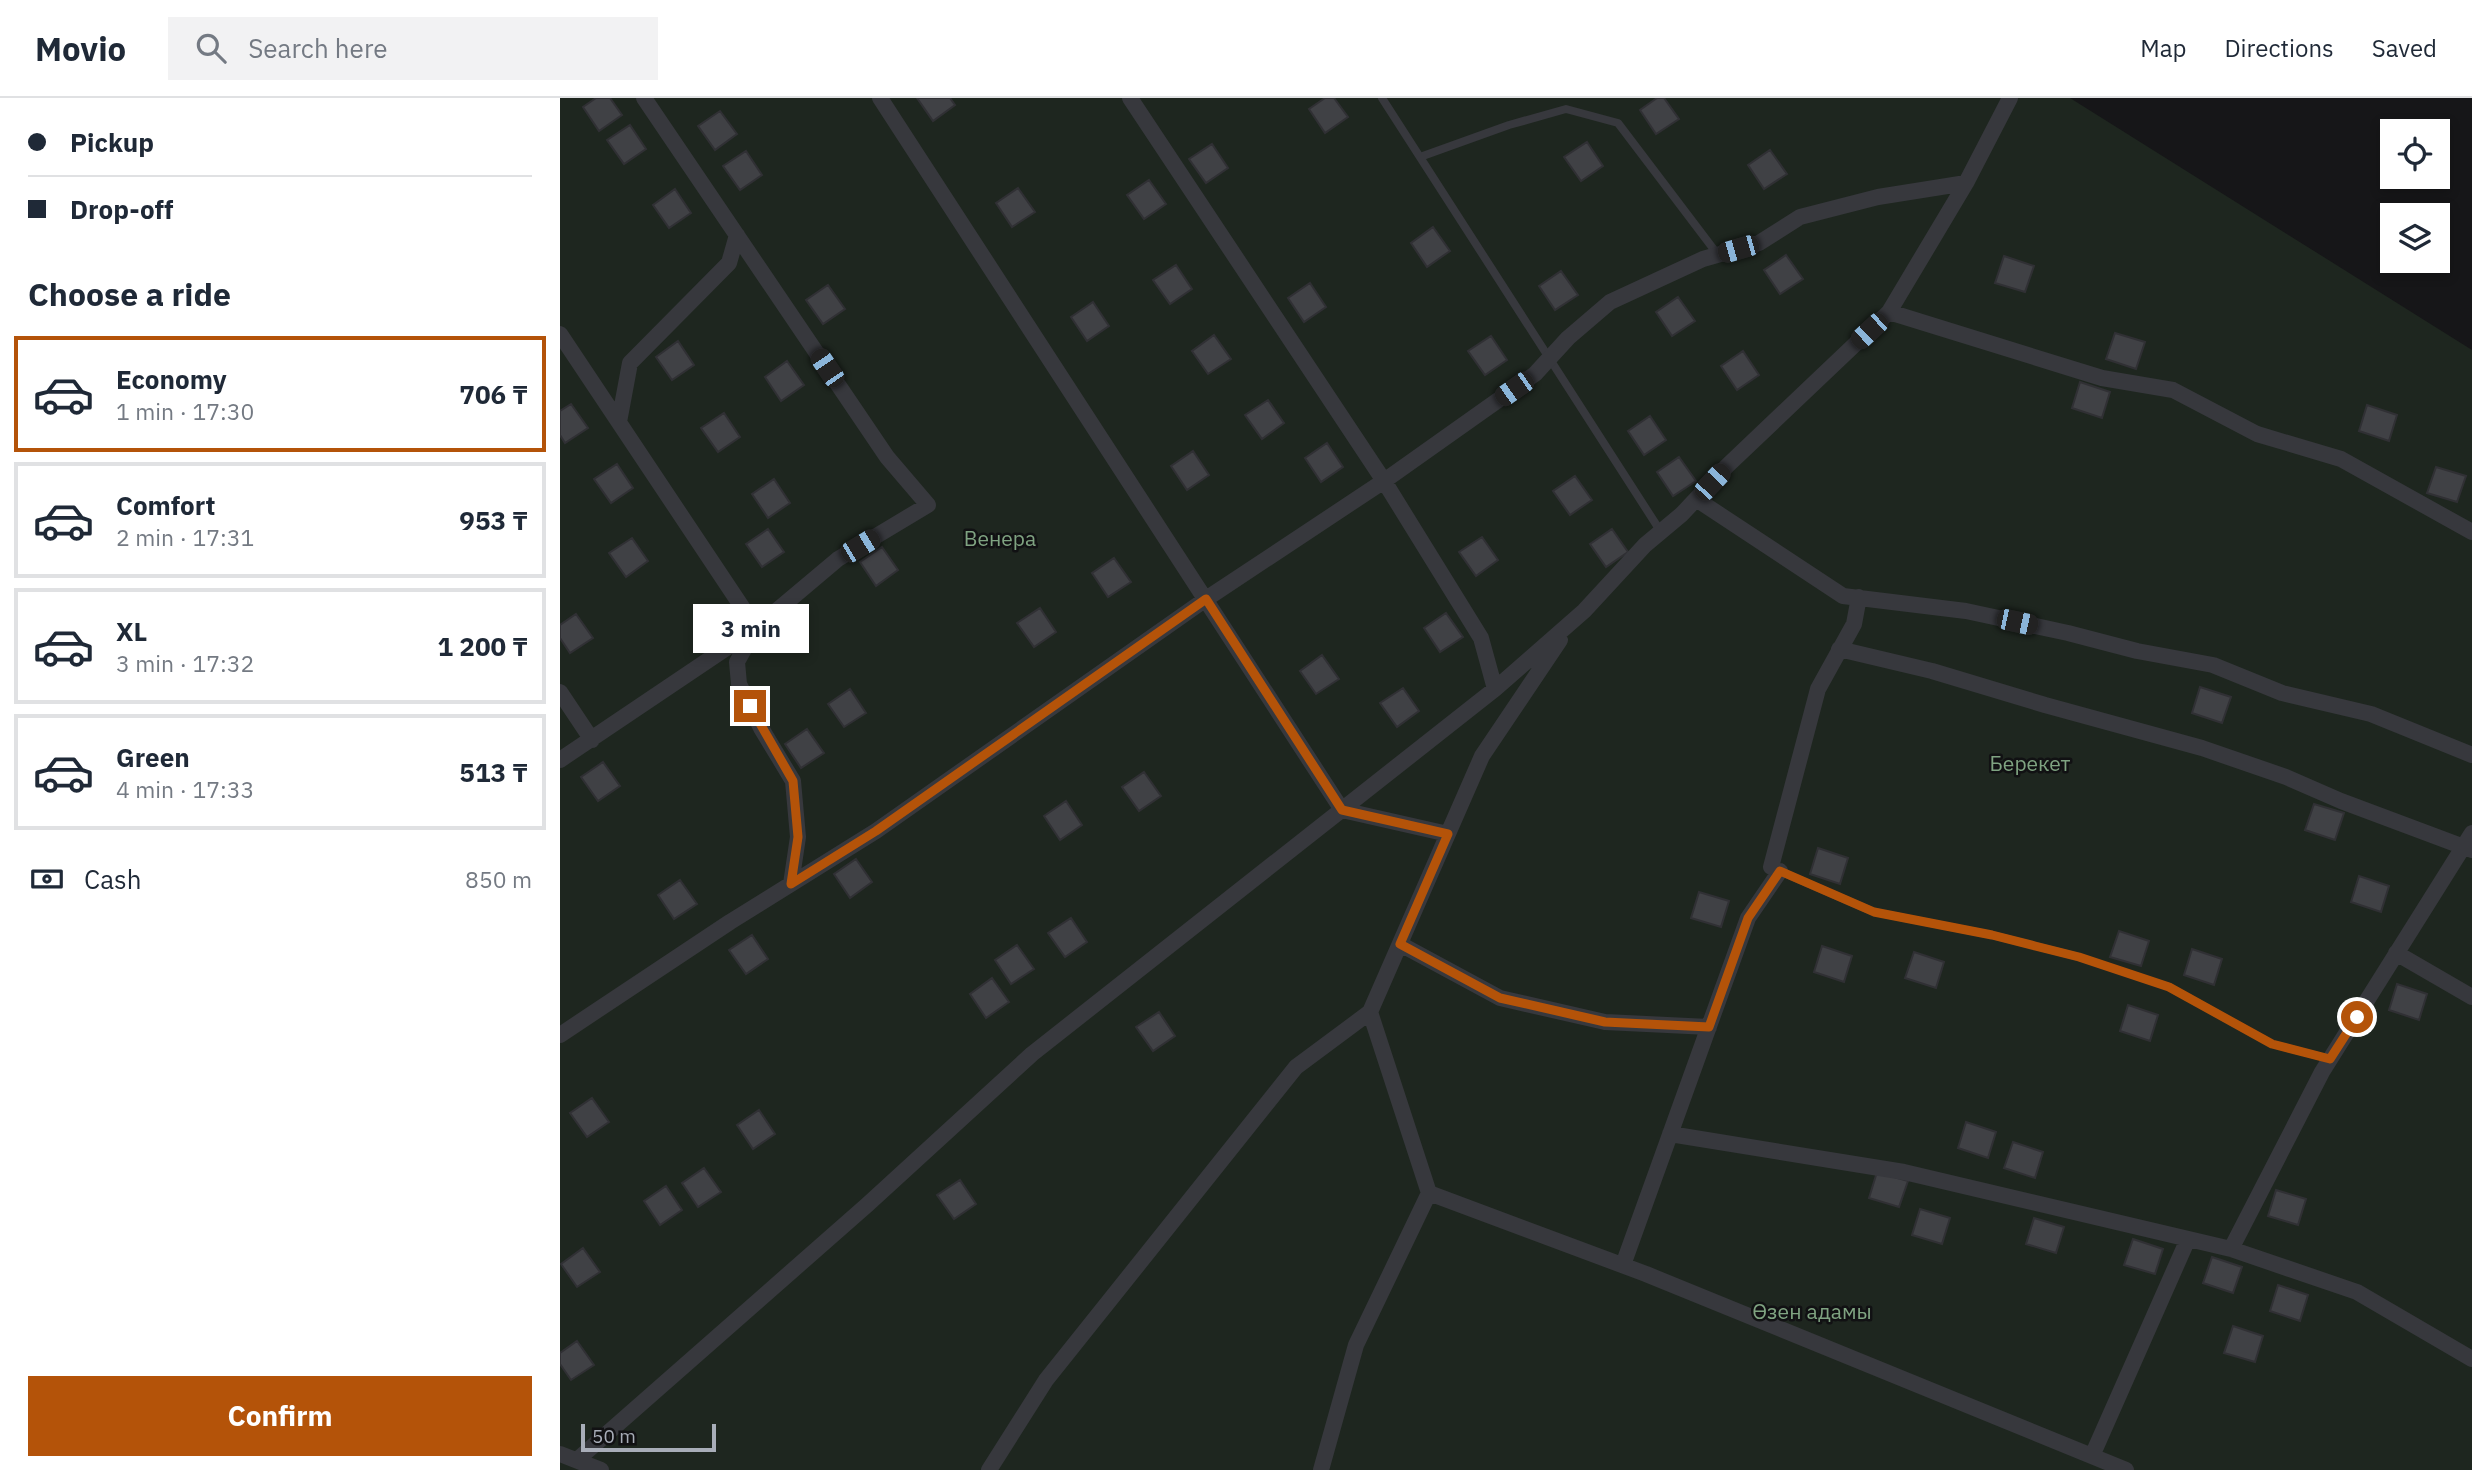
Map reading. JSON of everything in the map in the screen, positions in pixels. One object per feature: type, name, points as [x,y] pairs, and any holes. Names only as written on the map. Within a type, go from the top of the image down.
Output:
[{"type":"street","points":[[560,760],[756,628],[838,559],[928,505],[887,457],[644,98]]},
{"type":"street","points":[[880,98],[1342,810],[1448,834]]},
{"type":"street","points":[[1130,98],[1384,481],[1481,638],[1494,689]]},
{"type":"street","points":[[576,1460],[867,1205],[1032,1054],[1494,689],[1573,620],[1645,545],[1889,312],[1966,183],[2010,98]]},
{"type":"street","points":[[560,1035],[730,922],[876,831],[1206,599],[1384,481],[1535,374],[1567,338],[1610,302],[1703,260],[1759,243],[1800,217],[1878,197],[1966,183]]},
{"type":"street","points":[[619,422],[630,363],[729,263],[737,236]]},
{"type":"street","points":[[1889,312],[2102,378],[2173,390],[2257,435],[2341,459],[2472,532]]},
{"type":"street","points":[[560,334],[756,628]]},
{"type":"street","points":[[1696,499],[1843,596],[1966,611],[2137,651],[2213,665],[2282,693],[2371,714],[2472,755]]},
{"type":"street","points":[[1623,1265],[1748,918],[1776,869],[1818,689],[1854,624],[1859,597]]},
{"type":"street","points":[[989,1470],[1046,1380],[1296,1067],[1370,1012],[1482,756],[1573,620]]},
{"type":"street","points":[[756,628],[737,662],[739,684],[761,728],[793,781],[798,837],[791,884]]},
{"type":"street","points":[[1839,649],[1932,671],[2202,748],[2286,777],[2341,801],[2469,844],[2396,953],[2330,1059],[2266,1177],[2231,1249]]},
{"type":"street","points":[[560,692],[592,740]]},
{"type":"street","points":[[1400,944],[1500,998],[1605,1022],[1709,1027]]},
{"type":"street","points":[[2396,953],[2472,997]]},
{"type":"street","points":[[1321,1470],[1356,1345],[1429,1193],[1370,1012]]},
{"type":"street","points":[[1670,1134],[1904,1172],[2231,1249],[2357,1292],[2472,1359]]},
{"type":"street","points":[[1429,1193],[1623,1265],[2126,1470]]},
{"type":"street","points":[[2092,1456],[2188,1239]]},
{"type":"street","points":[[560,1454],[601,1470]]},
{"type":"lane","points":[[1382,98],[1661,531]]},
{"type":"lane","points":[[1420,157],[1509,125],[1566,109],[1618,122],[1718,255]]},
{"type":"lane","points":[[1776,869],[1874,912],[1992,935],[2079,957],[2169,987],[2272,1044],[2330,1059]]},
{"type":"green space","points":[[560,98],[2070,98],[2472,350],[2472,1470],[560,1470]]},
{"type":"building","points":[[596,98],[610,98],[622,115],[599,131],[583,107]]},
{"type":"building","points":[[917,98],[950,98],[955,105],[933,121]]},
{"type":"building","points":[[1325,98],[1334,98],[1348,117],[1325,133],[1309,109]]},
{"type":"building","points":[[1657,98],[1664,98],[1679,119],[1656,134],[1640,110]]},
{"type":"building","points":[[720,111],[737,134],[715,150],[698,126]]},
{"type":"building","points":[[630,125],[646,149],[624,164],[607,140]]},
{"type":"building","points":[[1587,142],[1603,166],[1581,181],[1564,157]]},
{"type":"building","points":[[1212,144],[1228,168],[1206,183],[1189,159]]},
{"type":"building","points":[[1770,150],[1787,174],[1764,189],[1748,165]]},
{"type":"building","points":[[746,151],[762,175],[740,190],[723,166]]},
{"type":"building","points":[[1149,180],[1166,204],[1144,219],[1127,195]]},
{"type":"building","points":[[1018,188],[1035,212],[1012,227],[996,203]]},
{"type":"building","points":[[675,189],[691,213],[669,228],[653,205]]},
{"type":"building","points":[[1433,227],[1450,251],[1427,267],[1411,243]]},
{"type":"building","points":[[1786,255],[1803,279],[1780,294],[1764,270]]},
{"type":"building","points":[[2004,256],[2034,266],[2025,292],[1995,283]]},
{"type":"building","points":[[1176,265],[1192,289],[1170,304],[1153,280]]},
{"type":"building","points":[[1561,271],[1578,295],[1555,310],[1539,286]]},
{"type":"building","points":[[1310,283],[1326,307],[1304,322],[1288,298]]},
{"type":"building","points":[[828,285],[845,309],[823,324],[806,300]]},
{"type":"building","points":[[1678,297],[1695,321],[1672,336],[1656,312]]},
{"type":"building","points":[[1093,302],[1109,326],[1087,341],[1071,317]]},
{"type":"building","points":[[2115,333],[2145,342],[2136,369],[2106,359]]},
{"type":"building","points":[[1214,335],[1231,359],[1208,374],[1192,351]]},
{"type":"building","points":[[1491,336],[1507,360],[1485,375],[1468,351]]},
{"type":"building","points":[[678,341],[694,365],[672,380],[656,357]]},
{"type":"building","points":[[1743,351],[1759,375],[1737,390],[1721,366]]},
{"type":"building","points":[[787,361],[804,385],[781,401],[765,377]]},
{"type":"building","points":[[2080,382],[2110,392],[2102,418],[2072,408]]},
{"type":"building","points":[[1268,400],[1284,423],[1262,439],[1245,415]]},
{"type":"building","points":[[571,404],[588,428],[565,443],[560,435],[560,411]]},
{"type":"building","points":[[2367,405],[2397,415],[2389,441],[2359,431]]},
{"type":"building","points":[[724,413],[740,437],[718,452],[701,428]]},
{"type":"building","points":[[1650,416],[1666,440],[1644,455],[1628,431]]},
{"type":"building","points":[[1327,443],[1343,467],[1321,482],[1305,458]]},
{"type":"building","points":[[1193,451],[1209,475],[1187,490],[1171,466]]},
{"type":"building","points":[[1679,457],[1696,481],[1673,496],[1657,472]]},
{"type":"building","points":[[617,464],[633,488],[611,503],[594,479]]},
{"type":"building","points":[[2436,467],[2466,476],[2457,502],[2427,493]]},
{"type":"building","points":[[1575,476],[1592,500],[1570,515],[1553,491]]},
{"type":"building","points":[[774,479],[790,503],[768,518],[752,494]]},
{"type":"building","points":[[768,529],[784,552],[762,567],[746,544]]},
{"type":"building","points":[[1612,529],[1628,552],[1606,567],[1590,544]]},
{"type":"building","points":[[1482,537],[1498,560],[1476,576],[1459,552]]},
{"type":"building","points":[[632,538],[648,561],[626,577],[609,553]]},
{"type":"building","points":[[882,547],[898,570],[876,586],[860,562]]},
{"type":"building","points":[[1114,558],[1131,582],[1108,597],[1092,573]]},
{"type":"building","points":[[1040,608],[1056,632],[1034,647],[1017,623]]},
{"type":"building","points":[[1446,613],[1463,637],[1440,652],[1424,628]]},
{"type":"building","points":[[576,614],[593,638],[570,653],[560,638],[560,625]]},
{"type":"building","points":[[1322,655],[1339,679],[1316,694],[1300,671]]},
{"type":"building","points":[[2200,687],[2231,697],[2222,723],[2192,713]]},
{"type":"building","points":[[1403,688],[1419,711],[1397,727],[1380,703]]},
{"type":"building","points":[[850,689],[866,713],[844,727],[828,704]]},
{"type":"building","points":[[807,729],[824,753],[801,768],[785,744]]},
{"type":"building","points":[[603,762],[620,786],[598,801],[581,777]]},
{"type":"building","points":[[1144,772],[1161,796],[1139,811],[1122,787]]},
{"type":"building","points":[[1066,801],[1082,825],[1060,840],[1044,816]]},
{"type":"building","points":[[2314,804],[2344,813],[2335,840],[2305,830]]},
{"type":"building","points":[[1818,848],[1848,858],[1840,884],[1810,874]]},
{"type":"building","points":[[856,859],[872,882],[850,898],[834,874]]},
{"type":"building","points":[[2359,876],[2389,886],[2381,912],[2351,902]]},
{"type":"building","points":[[680,880],[697,904],[674,919],[658,895]]},
{"type":"building","points":[[1699,892],[1729,901],[1721,927],[1691,918]]},
{"type":"building","points":[[1071,918],[1087,942],[1065,957],[1048,933]]},
{"type":"building","points":[[2119,931],[2149,941],[2141,966],[2110,957]]},
{"type":"building","points":[[752,935],[768,959],[746,974],[729,950]]},
{"type":"building","points":[[1017,945],[1034,969],[1011,984],[995,960]]},
{"type":"building","points":[[1822,946],[1852,956],[1844,982],[1814,972]]},
{"type":"building","points":[[2192,949],[2222,959],[2214,985],[2184,975]]},
{"type":"building","points":[[1914,952],[1944,962],[1936,988],[1905,978]]},
{"type":"building","points":[[992,978],[1009,1002],[986,1018],[970,994]]},
{"type":"building","points":[[2397,984],[2427,994],[2419,1020],[2389,1010]]},
{"type":"building","points":[[2128,1005],[2158,1015],[2150,1041],[2120,1031]]},
{"type":"building","points":[[1159,1012],[1175,1036],[1153,1051],[1136,1027]]},
{"type":"building","points":[[592,1098],[609,1122],[587,1137],[570,1113]]},
{"type":"building","points":[[759,1110],[775,1134],[753,1149],[737,1125]]},
{"type":"building","points":[[1966,1122],[1996,1132],[1988,1158],[1958,1148]]},
{"type":"building","points":[[2013,1142],[2043,1152],[2035,1178],[2004,1168]]},
{"type":"building","points":[[704,1168],[721,1192],[698,1207],[682,1183]]},
{"type":"building","points":[[1877,1172],[1908,1181],[1899,1207],[1869,1198]]},
{"type":"building","points":[[960,1180],[976,1204],[954,1219],[937,1195]]},
{"type":"building","points":[[666,1186],[682,1210],[660,1225],[644,1201]]},
{"type":"building","points":[[2276,1190],[2306,1199],[2298,1225],[2268,1216]]},
{"type":"building","points":[[1920,1209],[1950,1218],[1942,1244],[1912,1235]]},
{"type":"building","points":[[2034,1218],[2064,1227],[2056,1253],[2026,1244]]},
{"type":"building","points":[[2133,1239],[2163,1249],[2155,1274],[2124,1265]]},
{"type":"building","points":[[583,1248],[600,1272],[577,1287],[561,1264]]},
{"type":"building","points":[[2212,1257],[2242,1267],[2233,1293],[2203,1283]]},
{"type":"building","points":[[2278,1285],[2308,1295],[2300,1321],[2270,1311]]},
{"type":"building","points":[[2233,1326],[2263,1336],[2255,1362],[2224,1353]]},
{"type":"building","points":[[577,1341],[594,1365],[571,1380],[560,1364],[560,1353]]},
{"type":"route","points":[[750,706],[793,781],[798,837],[791,884],[876,831],[1206,599],[1342,810],[1448,834],[1400,944],[1500,998],[1605,1022],[1709,1027],[1748,918],[1780,871],[1874,912],[1992,935],[2079,957],[2169,987],[2272,1044],[2330,1059],[2357,1017]]},
{"type":"park label","name":"Венера","points":[[1000,538]]},
{"type":"park label","name":"Берекет","points":[[2030,763]]},
{"type":"park label","name":"Өзен адамы","points":[[1812,1311]]}]
